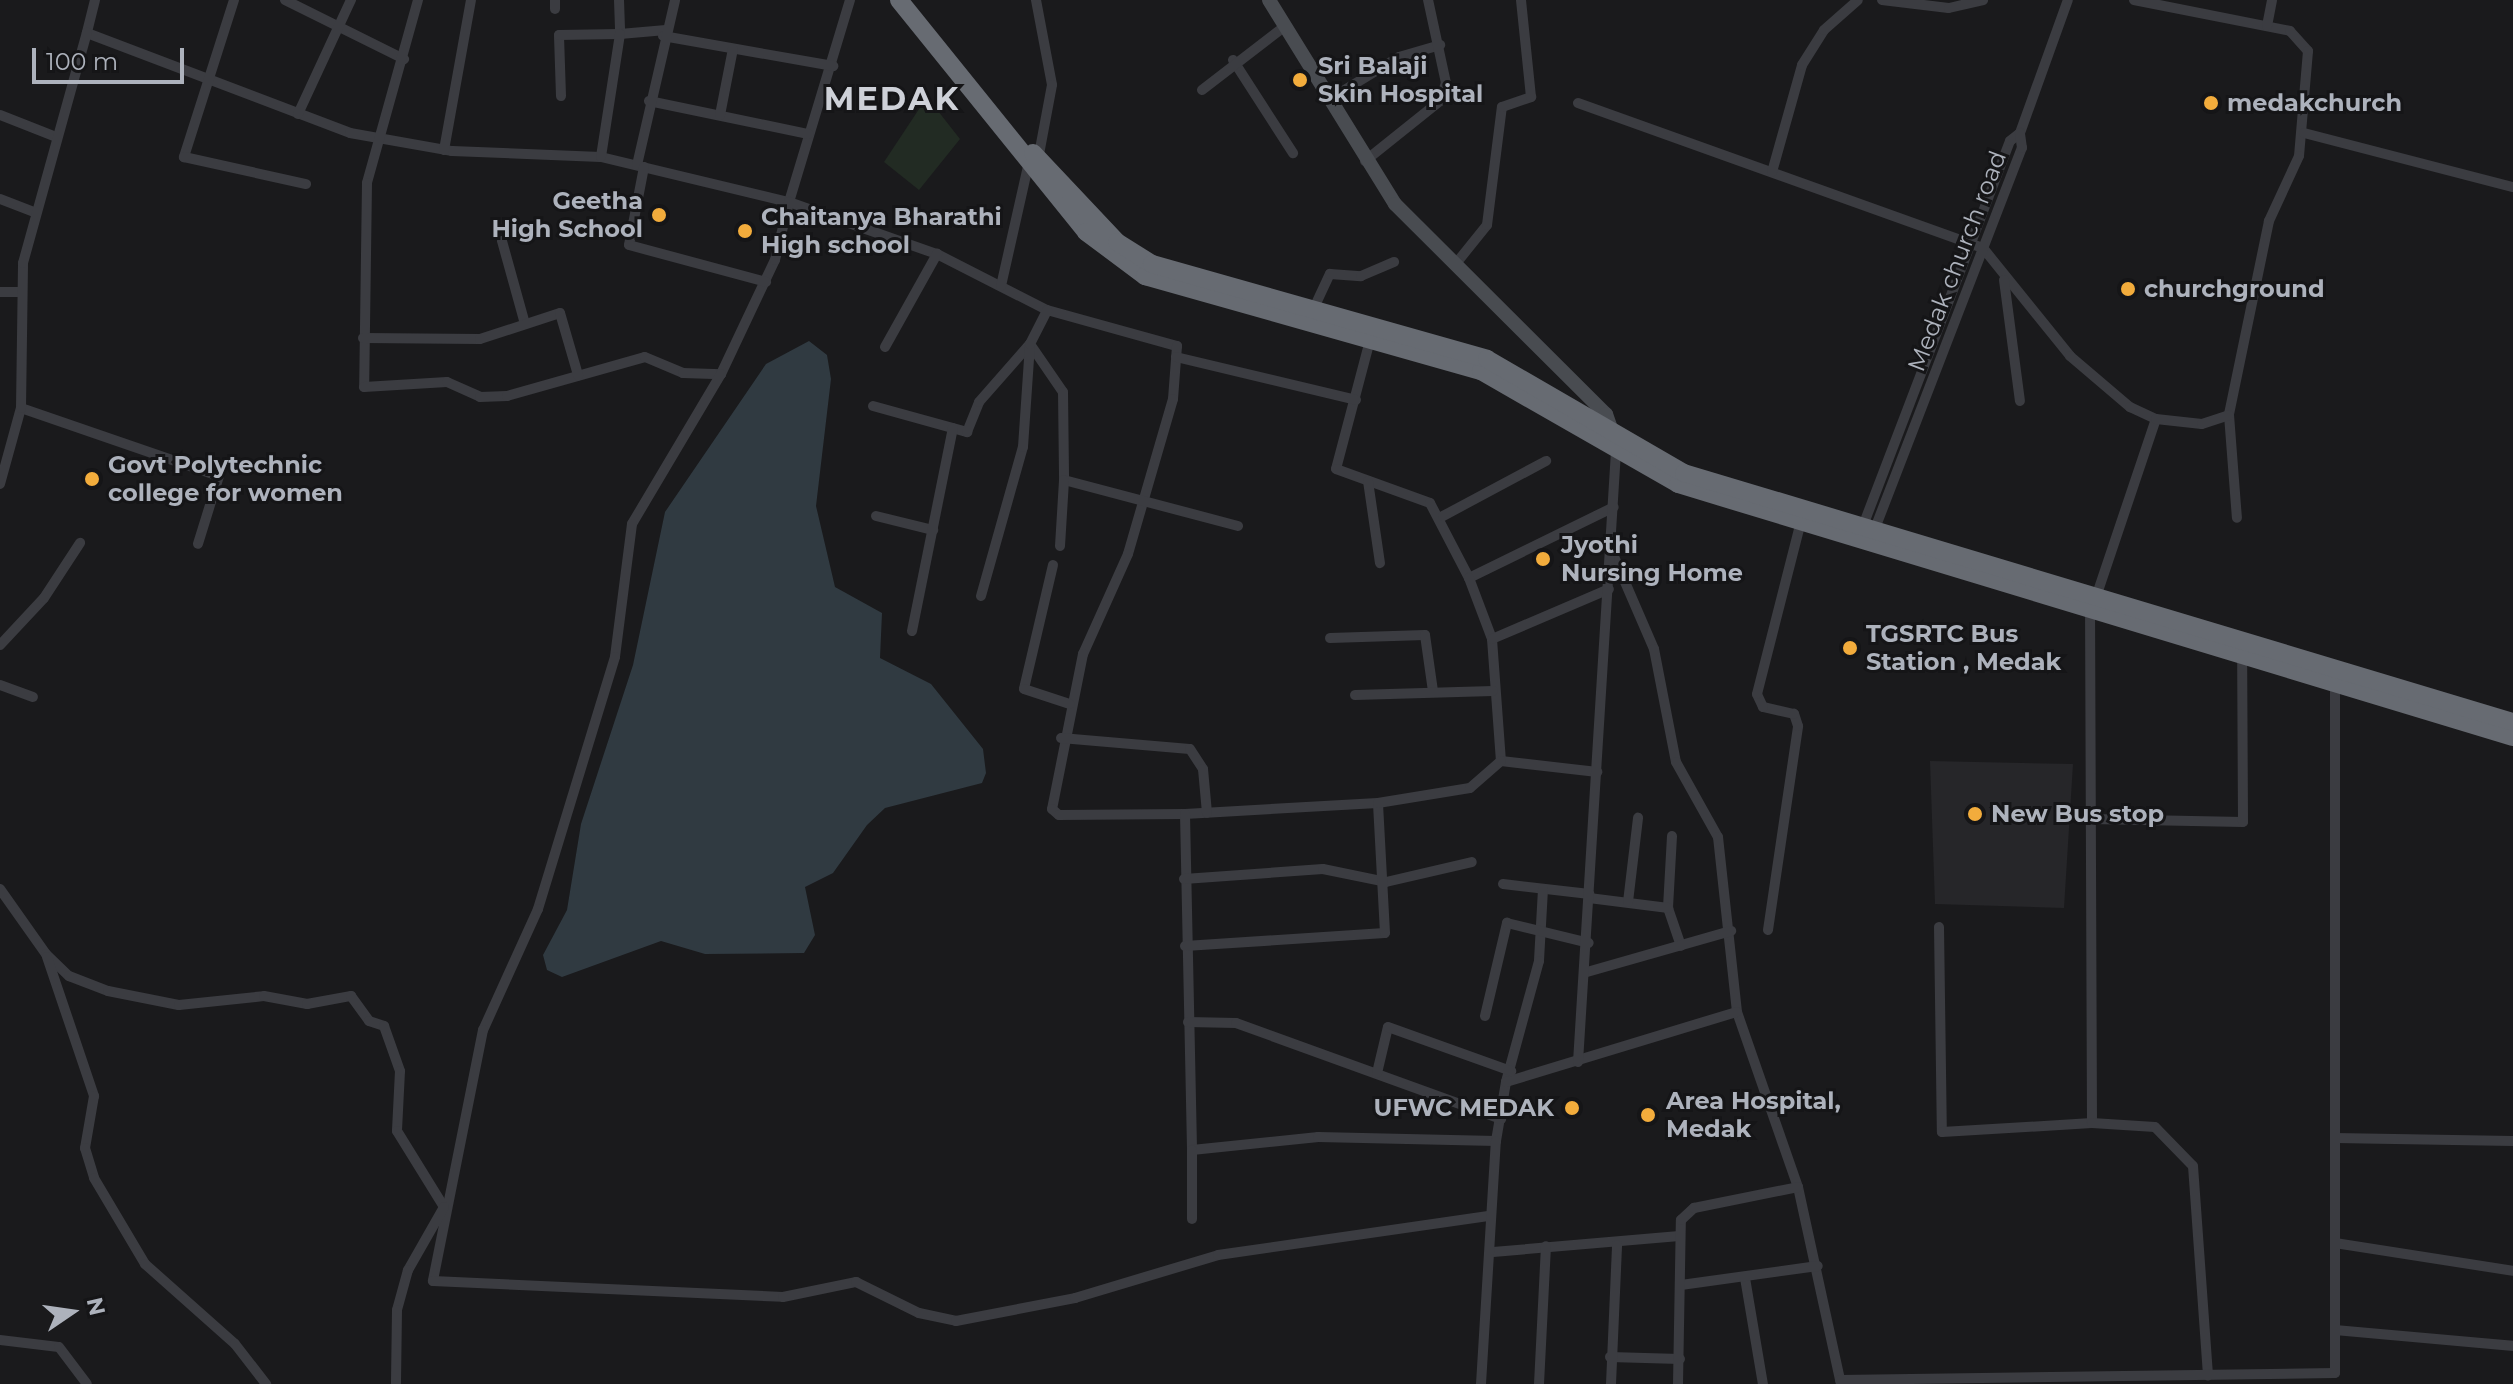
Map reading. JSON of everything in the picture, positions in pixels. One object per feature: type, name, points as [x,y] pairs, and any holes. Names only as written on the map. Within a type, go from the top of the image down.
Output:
[{"type":"highway","points":[[899,0],[1033,163],[1144,259],[1487,359],[1684,473],[2242,658],[2513,737]]},
{"type":"highway","points":[[912,0],[1086,232],[1145,276],[1369,344],[1481,371],[1616,452],[1678,484],[1801,522],[1866,535]]},
{"type":"highway","points":[[2092,606],[2513,722]]},
{"type":"street","points":[[1,477],[21,408],[22,292],[34,212],[95,0]]},
{"type":"street","points":[[234,0],[184,157],[306,184]]},
{"type":"street","points":[[285,0],[404,59]]},
{"type":"street","points":[[298,114],[342,29],[351,0]]},
{"type":"street","points":[[418,0],[367,183],[364,387],[447,382],[480,397],[507,396],[645,357],[683,373],[721,374]]},
{"type":"street","points":[[444,150],[471,0]]},
{"type":"street","points":[[601,157],[620,34],[619,0]]},
{"type":"street","points":[[675,0],[664,33],[649,101],[629,245],[766,282]]},
{"type":"street","points":[[849,0],[833,66],[809,134],[766,282],[721,374],[632,524],[615,657],[538,909],[483,1030],[433,1281],[783,1297],[856,1282],[919,1313],[956,1321],[1075,1298],[1218,1255],[1488,1216]]},
{"type":"street","points":[[1001,286],[1052,85],[1036,0]]},
{"type":"street","points":[[1269,0],[1365,161],[1395,204],[1458,261],[1606,414],[1613,432],[1616,452],[1612,552],[1589,896],[1589,943],[1578,1062]]},
{"type":"street","points":[[1365,161],[1440,101],[1446,83],[1428,0]]},
{"type":"street","points":[[1458,261],[1487,225],[1502,107],[1531,97],[1521,0]]},
{"type":"street","points":[[1772,172],[1802,65],[1824,30],[1858,0]]},
{"type":"street","points":[[1882,0],[1949,8],[1983,0]]},
{"type":"street","points":[[2020,133],[2068,0]]},
{"type":"street","points":[[2134,0],[2290,31],[2308,51],[2304,133],[2269,221],[2229,415],[2237,518]]},
{"type":"street","points":[[2267,26],[2272,0]]},
{"type":"street","points":[[1202,90],[1233,60],[1285,26]]},
{"type":"street","points":[[87,33],[209,76],[298,114],[377,140],[444,150],[601,157],[789,202],[937,254],[1047,310],[1177,346],[1173,399],[1144,500],[1070,704],[1061,738],[1051,789],[1059,815],[1185,814],[1378,803],[1470,788],[1501,761],[1597,772]]},
{"type":"street","points":[[561,96],[559,35],[664,33],[733,49],[833,66]]},
{"type":"street","points":[[1328,100],[1399,57],[1440,45]]},
{"type":"street","points":[[720,115],[733,49]]},
{"type":"street","points":[[1233,60],[1293,153]]},
{"type":"street","points":[[649,101],[809,134]]},
{"type":"street","points":[[1578,103],[1983,248],[2004,280],[2070,356],[2130,407],[2156,419],[2202,424],[2229,415]]},
{"type":"street","points":[[0,115],[56,137]]},
{"type":"street","name":"Medak church road","points":[[1866,535],[1971,243],[2020,133]]},
{"type":"street","name":"Medak church road","points":[[1866,535],[2022,148],[2020,133]]},
{"type":"street","points":[[2304,133],[2513,187]]},
{"type":"street","points":[[0,199],[34,212]]},
{"type":"street","points":[[502,241],[525,324]]},
{"type":"street","points":[[885,347],[937,254]]},
{"type":"street","points":[[1313,310],[1330,274],[1361,276],[1394,262]]},
{"type":"street","points":[[2004,280],[2020,401]]},
{"type":"street","points":[[0,292],[22,292]]},
{"type":"street","points":[[873,406],[967,432],[979,402],[1030,344],[1047,310]]},
{"type":"street","points":[[363,338],[480,339],[560,313],[578,375]]},
{"type":"street","points":[[1030,344],[1063,392],[1064,480],[1060,546]]},
{"type":"street","points":[[981,596],[1023,447],[1030,344]]},
{"type":"street","points":[[1369,344],[1336,469],[1418,497],[1443,516],[1492,639],[1493,691],[1501,761]]},
{"type":"street","points":[[1176,357],[1356,400]]},
{"type":"street","points":[[21,408],[219,476],[198,544]]},
{"type":"street","points":[[2092,1123],[2092,606],[2156,419]]},
{"type":"street","points":[[912,631],[953,428]]},
{"type":"street","points":[[1443,516],[1546,461]]},
{"type":"street","points":[[1064,480],[1238,526]]},
{"type":"street","points":[[1368,481],[1380,563]]},
{"type":"street","points":[[1469,578],[1614,507]]},
{"type":"street","points":[[876,516],[933,530]]},
{"type":"street","points":[[1768,930],[1798,726],[1794,714],[1757,703],[1757,685],[1801,522]]},
{"type":"street","points":[[0,645],[44,598],[80,543]]},
{"type":"street","points":[[1612,552],[1654,649],[1676,762],[1714,823],[1731,931],[1737,1012],[1798,1187],[1818,1266],[1840,1382],[2208,1375],[2294,1379],[2335,1373],[2335,687]]},
{"type":"street","points":[[1053,565],[1024,689],[1070,704]]},
{"type":"street","points":[[1492,639],[1609,589]]},
{"type":"street","points":[[1330,638],[1425,635],[1433,691]]},
{"type":"street","points":[[2091,819],[2243,822],[2242,658]]},
{"type":"street","points":[[0,685],[33,697]]},
{"type":"street","points":[[1355,695],[1493,691]]},
{"type":"street","points":[[1061,738],[1190,749],[1203,769],[1207,813]]},
{"type":"street","points":[[1185,946],[1385,933],[1386,882],[1378,803]]},
{"type":"street","points":[[1185,814],[1192,1219]]},
{"type":"street","points":[[1628,902],[1638,818]]},
{"type":"street","points":[[1672,836],[1668,908],[1681,946]]},
{"type":"street","points":[[1184,879],[1323,869],[1386,882],[1472,862]]},
{"type":"street","points":[[1503,884],[1668,908]]},
{"type":"street","points":[[0,889],[46,954],[69,976],[108,991],[179,1005],[264,996],[307,1004],[351,996],[369,1021],[384,1026],[400,1071],[397,1131],[444,1207],[408,1270],[397,1310],[396,1384]]},
{"type":"street","points":[[1481,1384],[1493,1252],[1488,1216],[1496,1141],[1506,1082],[1543,935],[1543,889]]},
{"type":"street","points":[[1485,1016],[1507,923],[1543,935],[1589,943]]},
{"type":"street","points":[[1939,927],[1942,1132],[2092,1123],[2155,1127],[2193,1166],[2208,1375]]},
{"type":"street","points":[[1587,972],[1731,931]]},
{"type":"street","points":[[46,954],[94,1096],[85,1148],[94,1178],[145,1264],[235,1344],[266,1384]]},
{"type":"street","points":[[1506,1082],[1737,1012]]},
{"type":"street","points":[[1188,1022],[1236,1023],[1501,1119]]},
{"type":"street","points":[[1377,1073],[1388,1027],[1511,1071]]},
{"type":"street","points":[[1192,1150],[1318,1137],[1496,1141]]},
{"type":"street","points":[[2335,1138],[2513,1141]]},
{"type":"street","points":[[1678,1384],[1681,1220],[1694,1208],[1798,1187]]},
{"type":"street","points":[[1493,1252],[1546,1246],[1617,1245],[1679,1236]]},
{"type":"street","points":[[2335,1243],[2513,1271]]},
{"type":"street","points":[[1611,1384],[1617,1245]]},
{"type":"street","points":[[1539,1384],[1546,1246]]},
{"type":"street","points":[[1681,1285],[1818,1266]]},
{"type":"street","points":[[1745,1278],[1763,1384]]},
{"type":"street","points":[[2335,1330],[2513,1346]]},
{"type":"street","points":[[0,1340],[59,1347],[87,1384]]},
{"type":"street","points":[[1610,1357],[1680,1359]]},
{"type":"shaded area","points":[[927,97],[960,139],[919,190],[884,162]]},
{"type":"shaded area","points":[[809,341],[827,355],[831,379],[816,506],[835,587],[882,613],[880,658],[931,684],[983,749],[986,773],[982,783],[885,808],[867,825],[833,873],[805,887],[815,935],[804,953],[705,954],[661,941],[562,977],[547,970],[543,955],[567,910],[581,824],[633,665],[665,512],[766,364]]},
{"type":"shaded area","points":[[1930,761],[2073,764],[2064,908],[1935,904]]},
{"type":"place","name":"Sri Balaji Skin Hospital","points":[[1300,80]]},
{"type":"place","name":"medakchurch","points":[[2211,103]]},
{"type":"place","name":"Geetha High School","points":[[659,215]]},
{"type":"place","name":"Chaitanya Bharathi High school","points":[[745,231]]},
{"type":"place","name":"churchground","points":[[2128,289]]},
{"type":"place","name":"Govt Polytechnic college for women","points":[[92,479]]},
{"type":"place","name":"Jyothi Nursing Home","points":[[1543,559]]},
{"type":"place","name":"TGSRTC Bus Station , Medak","points":[[1850,648]]},
{"type":"place","name":"New Bus stop","points":[[1975,814]]},
{"type":"place","name":"UFWC MEDAK","points":[[1572,1108]]},
{"type":"place","name":"Area Hospital, Medak","points":[[1648,1115]]},
{"type":"district","name":"MEDAK","points":[[892,99]]}]
